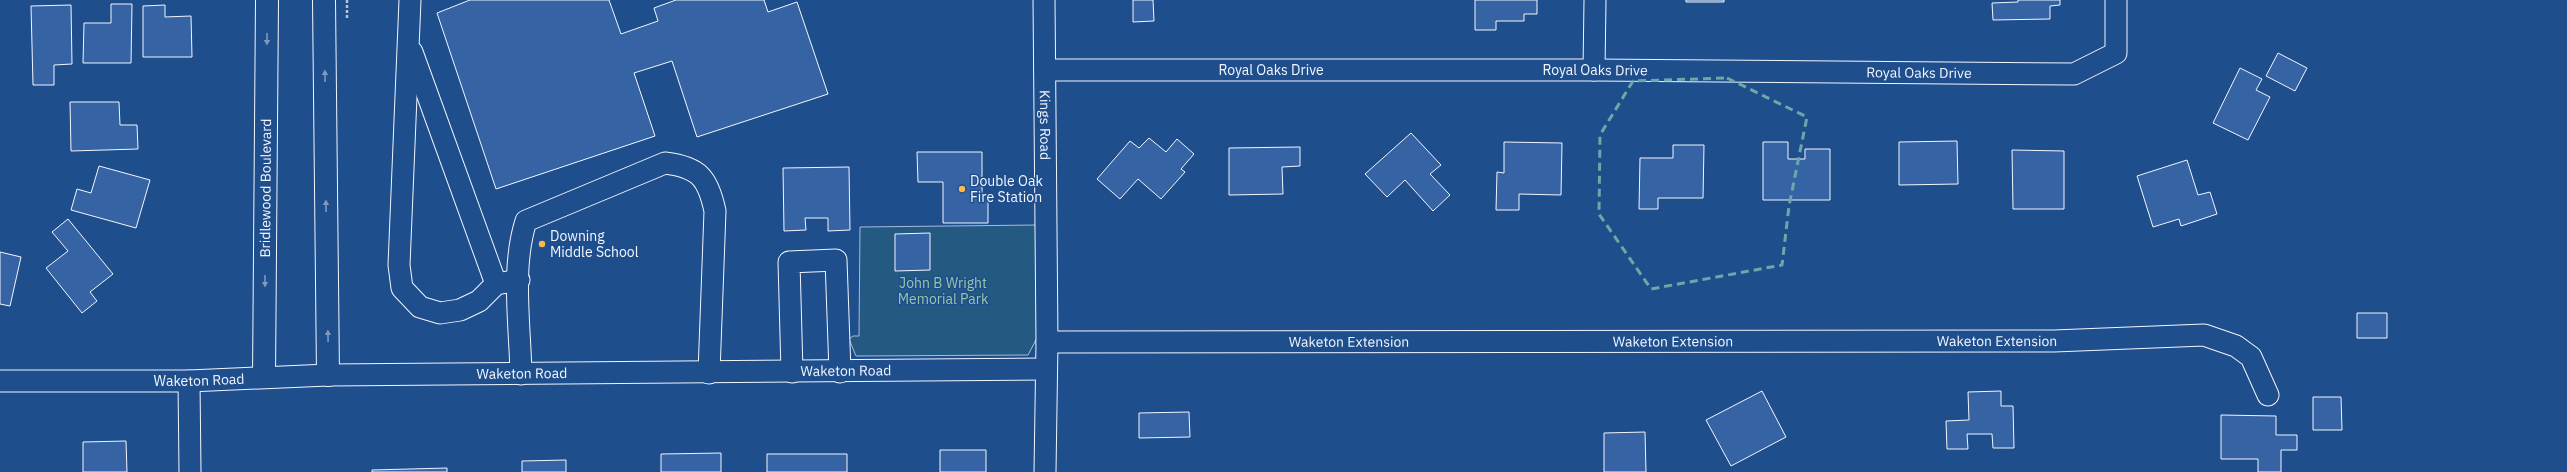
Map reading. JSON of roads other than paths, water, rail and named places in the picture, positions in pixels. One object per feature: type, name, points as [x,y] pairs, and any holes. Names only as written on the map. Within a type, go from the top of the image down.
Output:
[{"type":"main road","name":"Bridlewood Boulevard","points":[[264,376],[267,0]]},
{"type":"main road","points":[[324,0],[328,375]]},
{"type":"street","points":[[410,0],[399,265],[402,288],[420,307],[440,313],[460,310],[479,301],[496,284],[519,280]]},
{"type":"street","name":"Kings Road","points":[[1044,0],[1047,342],[1045,369],[1045,472]]},
{"type":"street","points":[[1594,70],[1595,0]]},
{"type":"street","name":"Royal Oaks Drive","points":[[1045,70],[1594,70],[2074,74],[2116,53],[2116,0]]},
{"type":"street","points":[[408,41],[496,284]]},
{"type":"street","points":[[521,374],[519,280],[520,239],[526,221],[665,163],[685,165],[700,176],[710,189],[715,211],[710,373]]},
{"type":"street","points":[[792,372],[789,262],[836,260],[840,372]]},
{"type":"street","name":"Waketon Extension","points":[[1047,342],[1604,343],[2054,341],[2204,335],[2236,346],[2251,357],[2268,395]]},
{"type":"street","name":"Waketon Road","points":[[0,381],[189,381],[264,376],[328,375],[840,372],[1045,369]]},
{"type":"street","points":[[189,381],[190,472]]},
{"type":"place","name":"Double Oak Fire Station","points":[[962,189]]},
{"type":"place","name":"Downing Middle School","points":[[542,244]]},
{"type":"park label","name":"John B Wright Memorial Park","points":[[943,292]]}]
